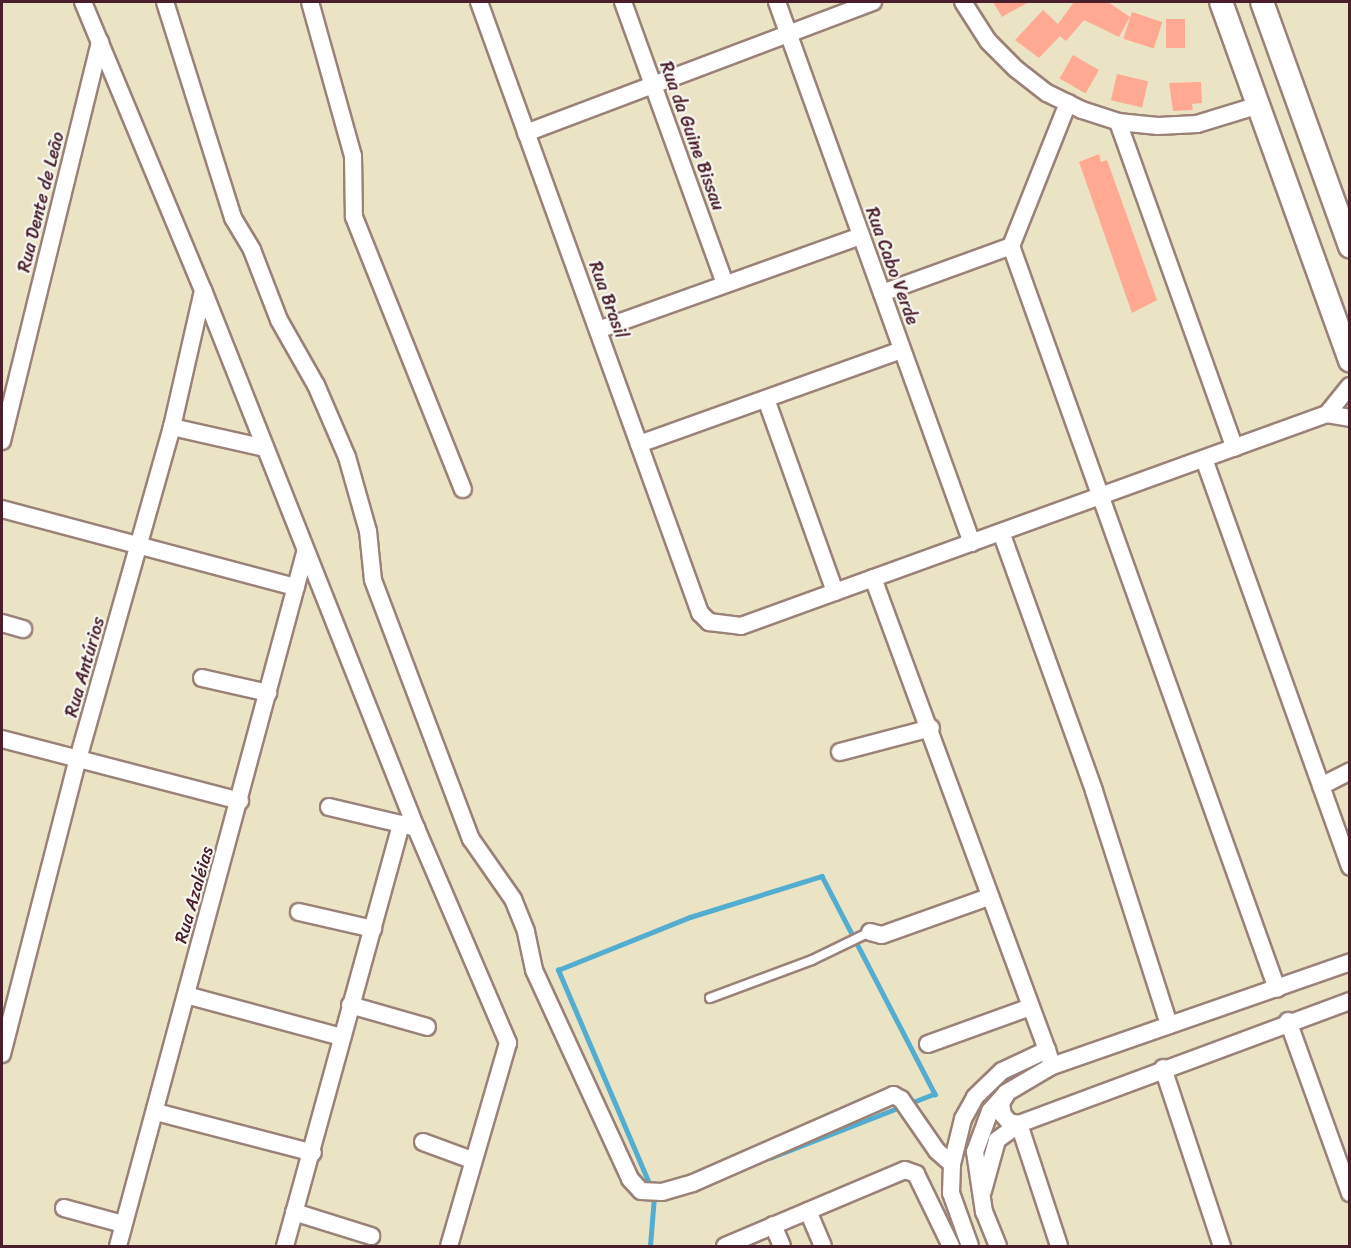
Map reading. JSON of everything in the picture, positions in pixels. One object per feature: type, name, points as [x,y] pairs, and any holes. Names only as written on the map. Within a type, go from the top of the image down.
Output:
[{"type":"street","points":[[83,2],[203,290],[408,826],[508,1043],[472,1160],[449,1246]]},
{"type":"street","points":[[165,2],[232,218],[252,250],[279,320],[315,385],[347,457],[368,531],[374,580],[471,839],[513,899],[526,932],[534,970],[630,1179],[641,1191],[662,1192],[759,1156],[887,1095],[901,1100],[937,1151],[952,1164]]},
{"type":"street","points":[[310,2],[352,156],[354,216],[463,489]]},
{"type":"street","name":"Rua Brasil","points":[[479,2],[699,613],[709,622],[741,627],[835,592]]},
{"type":"street","name":"Rua da Guine Bissau","points":[[623,2],[725,284]]},
{"type":"street","name":"Rua Cabo Verde","points":[[777,2],[972,543]]},
{"type":"street","points":[[526,133],[873,2]]},
{"type":"street","points":[[963,2],[988,41],[1016,69],[1068,103],[1118,122],[1158,126],[1197,124],[1259,105]]},
{"type":"street","points":[[1221,2],[1350,361]]},
{"type":"street","points":[[1262,2],[1350,247]]},
{"type":"street","name":"Rua Dente de Leão","points":[[2,441],[100,42]]},
{"type":"street","points":[[1068,103],[1011,246],[1277,989]]},
{"type":"street","points":[[1118,122],[1235,448]]},
{"type":"street","points":[[597,330],[861,236]]},
{"type":"street","points":[[882,293],[1011,246]]},
{"type":"street","name":"Rua Antúrios","points":[[2,1054],[78,759],[141,544],[172,427],[203,290]]},
{"type":"street","points":[[639,444],[902,351]]},
{"type":"street","points":[[1327,414],[1350,386]]},
{"type":"street","points":[[766,399],[835,592],[1327,414],[1350,418]]},
{"type":"street","points":[[172,427],[265,448]]},
{"type":"street","points":[[1204,459],[1350,867]]},
{"type":"street","points":[[2,509],[141,544],[296,587]]},
{"type":"street","points":[[1001,532],[1094,791],[1169,1025]]},
{"type":"street","name":"Rua Azaléias","points":[[118,1246],[240,801],[305,553]]},
{"type":"street","points":[[873,578],[931,728],[989,897],[1050,1058]]},
{"type":"street","points":[[2,623],[23,629]]},
{"type":"street","points":[[202,678],[268,693]]},
{"type":"street","points":[[840,752],[931,728]]},
{"type":"street","points":[[2,739],[240,801]]},
{"type":"street","points":[[1321,786],[1350,771]]},
{"type":"street","points":[[329,807],[408,826]]},
{"type":"street","points":[[285,1246],[313,1154],[350,1005],[408,826]]},
{"type":"street","points":[[866,934],[882,935],[989,897]]},
{"type":"street","points":[[299,912],[373,929]]},
{"type":"street","points":[[970,1246],[951,1193],[952,1164],[963,1119],[975,1097],[1002,1071],[1169,1025],[1350,962]]},
{"type":"street","points":[[186,995],[342,1037]]},
{"type":"street","points":[[981,1198],[997,1140],[1019,1124],[1288,1021],[1350,1001]]},
{"type":"street","points":[[350,1005],[427,1027]]},
{"type":"street","points":[[928,1044],[1030,1007]]},
{"type":"street","points":[[1288,1021],[1348,1185]]},
{"type":"street","points":[[998,1246],[981,1198],[975,1169],[981,1129],[1006,1093],[1050,1058]]},
{"type":"street","points":[[1163,1068],[1222,1246]]},
{"type":"street","points":[[1006,1093],[1001,1103],[1003,1114],[1009,1122],[1019,1124]]},
{"type":"street","points":[[156,1112],[313,1154]]},
{"type":"street","points":[[1019,1124],[1059,1246]]},
{"type":"street","points":[[423,1142],[472,1160]]},
{"type":"street","points":[[725,1246],[905,1170],[916,1174],[951,1246]]},
{"type":"street","points":[[64,1208],[123,1224]]},
{"type":"street","points":[[808,1211],[823,1246]]},
{"type":"street","points":[[294,1212],[371,1236]]},
{"type":"street","points":[[773,1225],[782,1246]]},
{"type":"lane","points":[[710,998],[866,934]]},
{"type":"building","points":[[993,2],[1029,2],[1002,17]]},
{"type":"building","points":[[1074,2],[1108,2],[1130,17],[1119,37],[1084,20],[1066,41],[1060,36],[1039,58],[1015,40],[1043,10],[1058,24]]},
{"type":"building","points":[[1132,12],[1162,22],[1154,49],[1123,39]]},
{"type":"building","points":[[1166,19],[1185,19],[1185,48],[1166,48]]},
{"type":"building","points":[[1073,55],[1099,70],[1085,93],[1060,78]]},
{"type":"building","points":[[1117,74],[1148,81],[1142,108],[1111,100]]},
{"type":"building","points":[[1201,82],[1202,103],[1192,104],[1193,110],[1173,111],[1169,83]]},
{"type":"building","points":[[1099,154],[1101,162],[1107,160],[1157,300],[1132,313],[1079,162]]},
{"type":"waterway","points":[[651,1188],[558,970],[690,917],[822,876],[935,1094],[771,1158]]},
{"type":"waterway","points":[[650,1246],[654,1196]]}]
